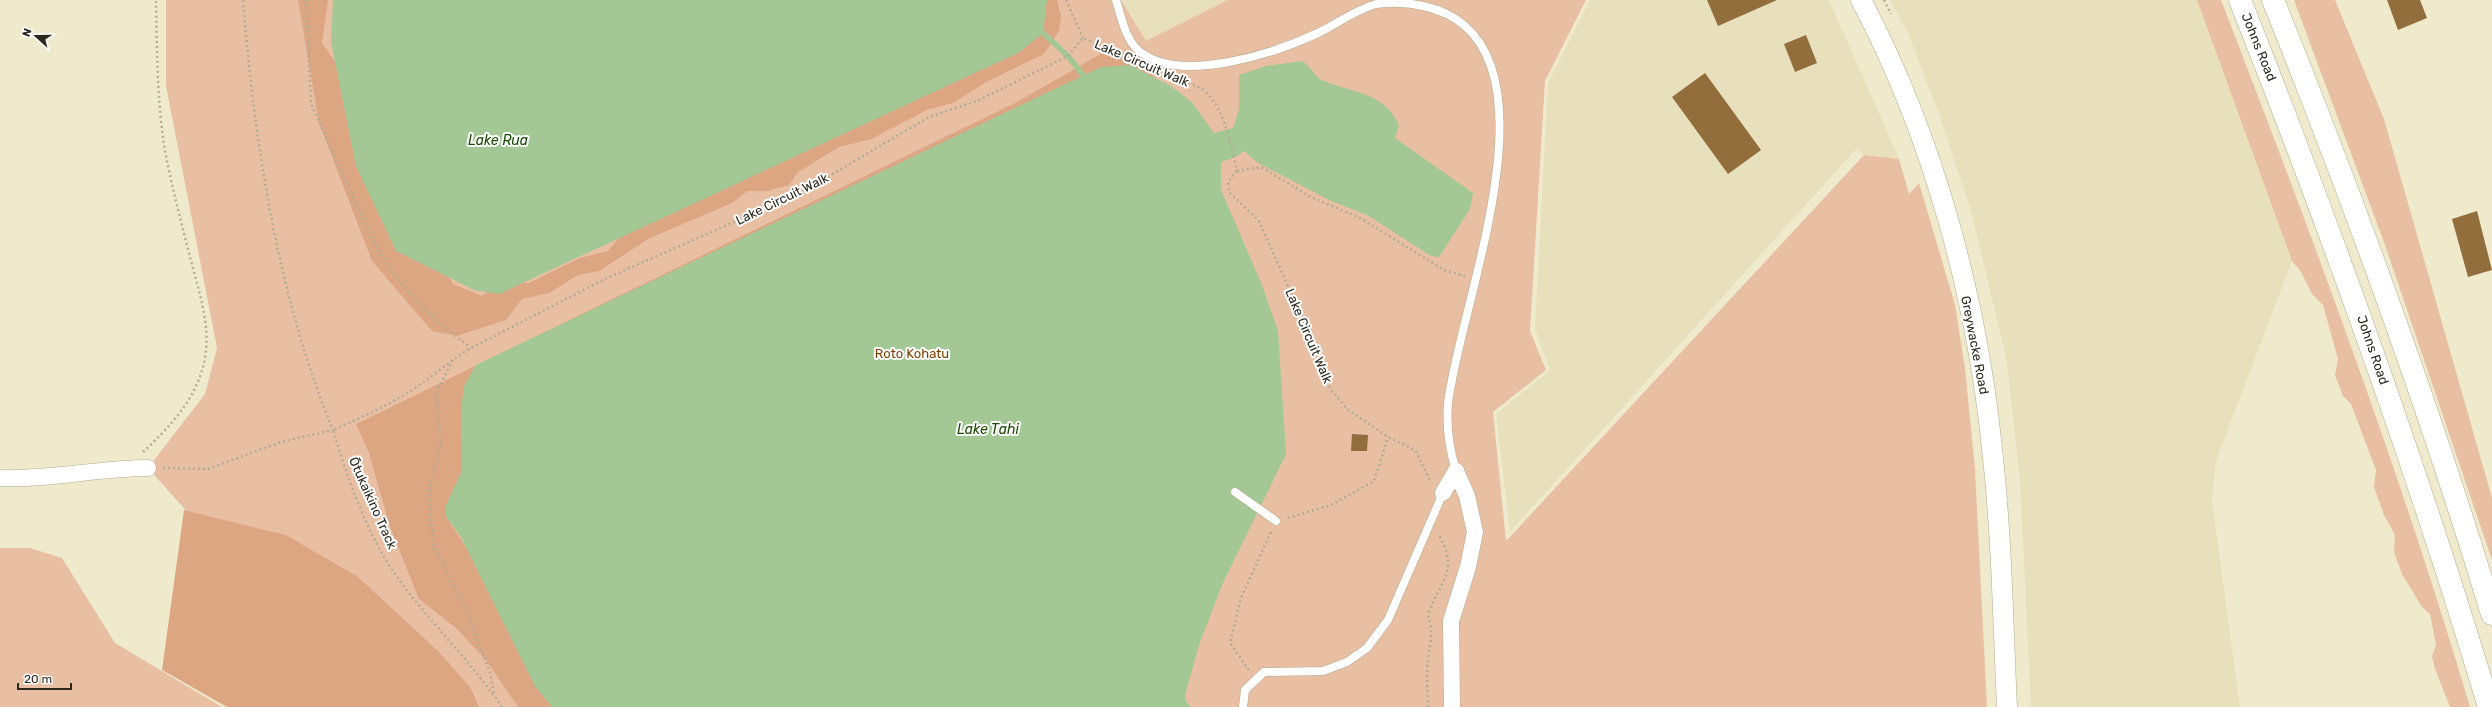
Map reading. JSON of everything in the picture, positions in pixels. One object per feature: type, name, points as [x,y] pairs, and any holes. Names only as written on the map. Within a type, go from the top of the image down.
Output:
[{"type":"highway","name":"Johns Road","points":[[2240,0],[2359,312],[2427,507],[2488,707]]},
{"type":"highway","points":[[2273,0],[2316,106],[2369,249],[2430,422],[2492,614]]},
{"type":"street","name":"Greywacke Road","points":[[1861,0],[1893,68],[1935,181],[1965,289],[1978,347],[1993,458],[2007,707]]},
{"type":"street","points":[[0,478],[64,477],[121,468],[148,468]]},
{"type":"street","points":[[1443,493],[1456,471]]},
{"type":"street","points":[[1452,707],[1451,621],[1468,567],[1475,532],[1467,496],[1456,471]]},
{"type":"lane","points":[[1116,0],[1124,25],[1138,50],[1161,61],[1198,66],[1246,58],[1292,45],[1376,4],[1405,1],[1421,3],[1466,26],[1483,49],[1494,72],[1499,103],[1497,176],[1476,279],[1457,352],[1448,403],[1449,447],[1456,471]]},
{"type":"lane","points":[[1235,492],[1276,521]]},
{"type":"lane","points":[[1243,707],[1245,690],[1264,672],[1323,671],[1347,662],[1367,648],[1388,620],[1443,493]]},
{"type":"path","points":[[121,468],[166,431],[184,409],[197,382],[205,358],[206,328],[201,299],[176,203],[165,149],[156,0]]},
{"type":"path","name":"Ōtukaikino Track","points":[[243,0],[257,137],[270,209],[283,269],[312,380],[333,430],[353,488],[370,527],[395,573],[502,707]]},
{"type":"path","points":[[148,468],[208,469],[281,442],[333,430],[382,408],[418,386],[454,358],[471,348],[433,318],[398,280],[381,255],[365,223],[311,104],[306,0]]},
{"type":"path","name":"Lake Circuit Walk","points":[[1066,0],[1084,38],[1128,57]]},
{"type":"path","name":"Lake Circuit Walk","points":[[471,348],[607,278],[804,191],[929,117],[977,101],[1068,56],[1084,38]]},
{"type":"path","name":"Lake Circuit Walk","points":[[1174,77],[1202,89],[1216,106],[1225,124],[1237,171],[1228,182],[1230,193],[1259,221],[1310,336],[1316,357],[1330,388],[1347,409],[1388,437],[1415,450],[1435,488],[1443,493]]},
{"type":"path","points":[[1237,171],[1261,167],[1316,200],[1360,218],[1444,270],[1476,279]]},
{"type":"path","points":[[454,358],[436,393],[441,443],[429,488],[433,545],[463,603],[490,672],[494,696]]},
{"type":"path","points":[[1256,680],[1230,643],[1241,598],[1276,521],[1331,506],[1374,481],[1388,437]]},
{"type":"shaded area","points":[[298,0],[328,0],[322,43],[375,117],[426,239],[453,284],[482,296],[501,281],[529,283],[580,258],[608,251],[619,238],[993,0],[1057,0],[1061,16],[1059,31],[1044,54],[986,82],[953,103],[927,110],[871,139],[839,147],[798,172],[789,185],[767,191],[748,191],[732,203],[650,238],[599,271],[578,275],[549,293],[522,299],[506,320],[457,336],[432,331],[372,261],[319,123]]},
{"type":"shaded area","points":[[1121,0],[1228,0],[1146,41]]},
{"type":"shaded area","points":[[1590,0],[1829,0],[1899,159],[1864,155],[1857,148],[1510,532],[1496,414],[1550,370],[1535,329],[1548,83]]},
{"type":"shaded area","points":[[1890,0],[2197,0],[2292,261],[2216,461],[2212,501],[2240,707],[2031,707],[2020,480],[2007,362],[1971,211],[1940,117],[1908,33]]},
{"type":"shaded area","points":[[1104,52],[1132,54],[1145,61],[1150,67],[1155,86],[463,479],[450,523],[486,576],[561,707],[518,707],[486,660],[456,628],[419,599],[389,524],[369,453],[356,424],[1019,101]]},
{"type":"shaded area","points":[[184,510],[286,535],[358,577],[439,652],[470,687],[479,707],[227,707],[162,670]]},
{"type":"green space","name":"Roto Kohatu","points":[[166,0],[1121,0],[1146,41],[1228,0],[1586,0],[1545,81],[1530,331],[1546,370],[1493,412],[1506,541],[1864,155],[1899,159],[1909,194],[1919,183],[1955,305],[1965,368],[1975,469],[1987,707],[362,707],[148,468],[205,394],[217,348],[166,86]]},
{"type":"green space","points":[[2197,0],[2221,0],[2321,263],[2384,439],[2443,617],[2470,707],[2450,707],[2435,669],[2432,656],[2436,645],[2430,614],[2422,607],[2402,574],[2394,552],[2395,535],[2384,515],[2374,487],[2376,470],[2351,404],[2343,396],[2335,375],[2338,359],[2323,305],[2312,294],[2301,272],[2292,261]]},
{"type":"green space","points":[[2294,0],[2335,0],[2384,119],[2492,498],[2492,560],[2385,245]]},
{"type":"green space","points":[[0,548],[30,548],[62,558],[115,643],[222,707],[0,707]]},
{"type":"water","name":"Lake Rua","points":[[333,0],[1047,0],[1043,33],[1020,52],[499,294],[474,290],[396,251],[356,166],[331,42]]},
{"type":"water","name":"Lake Tahi","points":[[1302,61],[1324,81],[1367,95],[1385,106],[1393,114],[1399,125],[1395,138],[1473,193],[1470,209],[1439,257],[1431,256],[1367,215],[1333,202],[1258,163],[1244,151],[1236,157],[1221,162],[1221,190],[1262,285],[1278,331],[1286,454],[1222,585],[1199,645],[1186,692],[1185,700],[1191,707],[552,707],[535,686],[461,537],[445,515],[446,505],[462,471],[461,411],[464,386],[476,365],[1101,67],[1130,65],[1171,86],[1192,102],[1214,133],[1233,128],[1239,109],[1239,75],[1266,66]]},
{"type":"building","points":[[1707,0],[1777,0],[1718,26]]},
{"type":"building","points":[[2387,0],[2420,0],[2427,18],[2398,30]]},
{"type":"building","points":[[1806,35],[1817,63],[1795,72],[1784,44]]},
{"type":"building","points":[[1705,73],[1761,150],[1728,174],[1672,97]]},
{"type":"building","points":[[2477,211],[2492,270],[2468,277],[2452,219]]},
{"type":"building","points":[[1352,434],[1368,435],[1367,451],[1351,451]]},
{"type":"waterway","points":[[1043,33],[1068,56],[1082,74]]}]
